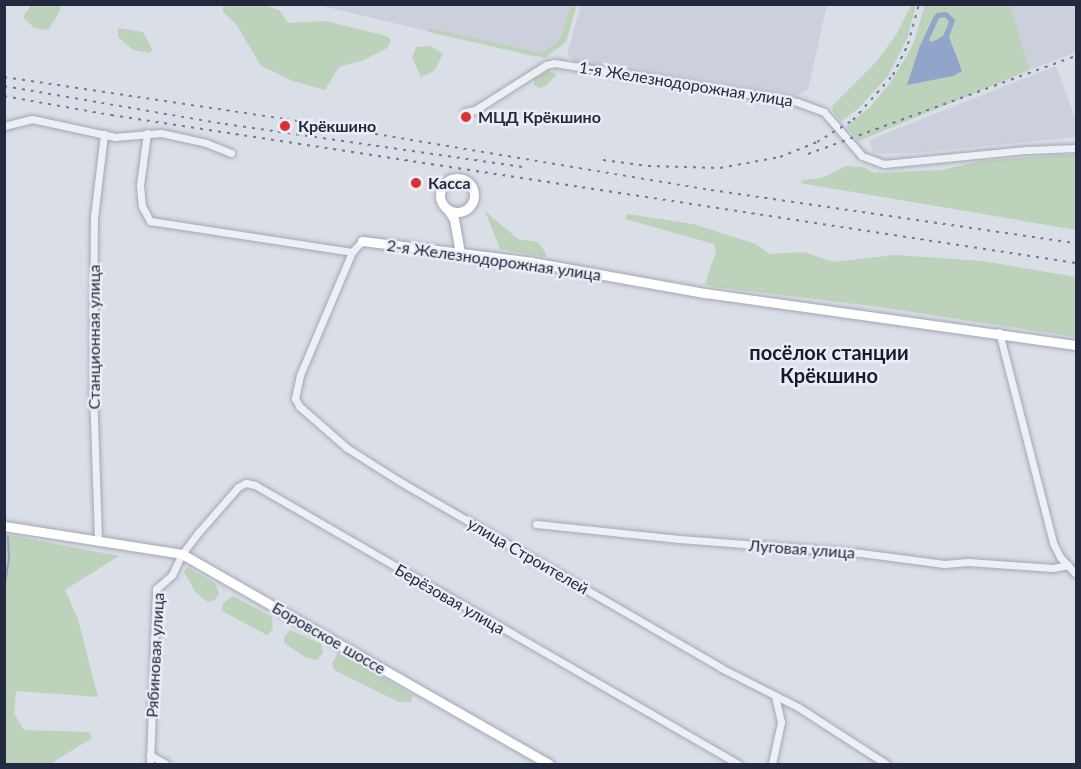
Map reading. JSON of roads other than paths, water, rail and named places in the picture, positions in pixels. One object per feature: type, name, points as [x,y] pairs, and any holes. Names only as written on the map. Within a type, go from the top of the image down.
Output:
[{"type":"street","name":"1-я Железнодорожная улица","points":[[465,112],[475,111],[546,65],[554,63],[797,102],[824,112],[862,156],[884,164],[1028,150],[1077,148]]},
{"type":"street","points":[[4,126],[32,119],[104,134],[127,136],[160,133],[206,143],[231,153]]},
{"type":"street","points":[[147,133],[140,192],[142,206],[150,221],[352,252]]},
{"type":"street","name":"Станционная улица","points":[[98,540],[93,390],[94,217],[104,134]]},
{"type":"street","points":[[459,178],[469,182],[474,197],[469,207],[457,215],[448,210],[440,199],[440,190],[449,179],[459,178]]},
{"type":"street","points":[[457,215],[460,252]]},
{"type":"street","name":"2-я Железнодорожная улица","points":[[352,252],[362,242],[460,252],[705,293],[999,332],[1077,345]]},
{"type":"street","name":"улица Строителей","points":[[352,252],[300,375],[295,398],[299,406],[342,444],[399,481],[775,697],[798,707],[886,765]]},
{"type":"street","points":[[999,332],[1053,543],[1077,574]]},
{"type":"street","name":"Берёзовая улица","points":[[182,554],[238,488],[250,483],[738,765]]},
{"type":"street","name":"Луговая улица","points":[[536,524],[679,539],[861,553],[944,564],[968,562],[1053,568],[1068,565]]},
{"type":"street","name":"Боровское шоссе","points":[[4,526],[182,554],[549,765]]},
{"type":"street","name":"Рябиновая улица","points":[[150,765],[156,589],[172,575],[182,554]]},
{"type":"street","points":[[772,765],[781,722],[775,697]]},
{"type":"street","points":[[150,755],[166,765]]},
{"type":"water","points":[[947,12],[955,20],[949,37],[962,71],[953,76],[907,85],[919,48],[937,13]],"holes":[[[945,17],[949,22],[943,36],[932,42],[929,40],[939,18]]]},
{"type":"waterway","points":[[4,590],[9,559],[8,537]]},
{"type":"railway","points":[[603,160],[648,166],[720,168],[780,157],[817,142],[853,120],[893,75],[908,44],[919,4]]},
{"type":"railway","points":[[808,154],[1076,56]]},
{"type":"railway","points":[[4,77],[286,119],[711,190],[1076,243]]},
{"type":"railway","points":[[4,86],[225,124],[523,167]]},
{"type":"railway","points":[[4,96],[111,115],[1076,263]]},
{"type":"place","name":"МЦД Крёкшино","points":[[466,117]]},
{"type":"place","name":"Крёкшино","points":[[285,126]]},
{"type":"place","name":"Касса","points":[[416,183]]},
{"type":"district","name":"посёлок станции Крёкшино","points":[[829,364]]}]
